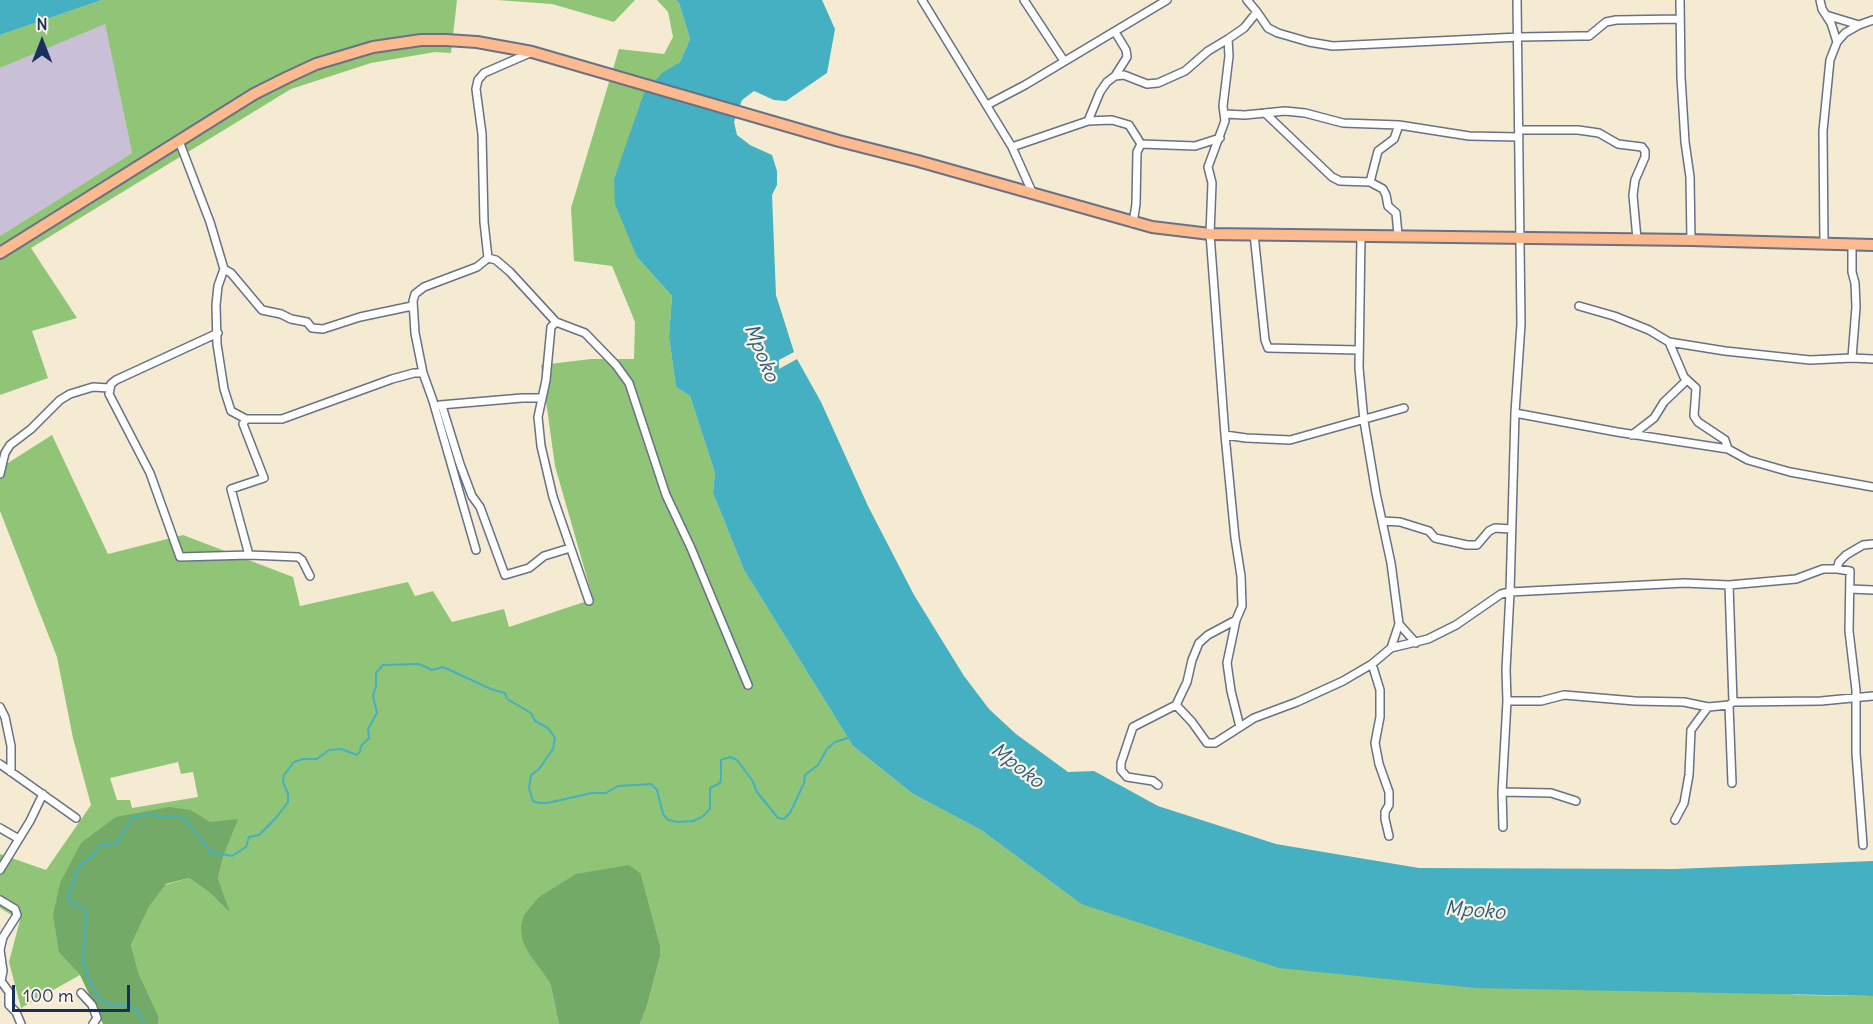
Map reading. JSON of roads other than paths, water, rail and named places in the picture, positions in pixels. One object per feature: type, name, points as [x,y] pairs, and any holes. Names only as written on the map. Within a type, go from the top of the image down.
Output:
[{"type":"main road","points":[[0,253],[254,94],[316,64],[373,47],[422,40],[477,42],[532,52],[839,141],[888,152],[1152,227],[1210,234],[1520,237],[1873,245]]},
{"type":"street","points":[[922,0],[1012,147],[1033,194]]},
{"type":"street","points":[[1024,0],[1064,61]]},
{"type":"street","points":[[987,105],[1025,85],[1167,0]]},
{"type":"street","points":[[1247,0],[1268,28],[1309,42],[1333,46],[1589,36],[1606,22],[1616,20],[1680,19]]},
{"type":"street","points":[[1503,827],[1502,792],[1507,700],[1506,670],[1515,413],[1521,324],[1517,0]]},
{"type":"street","points":[[1680,0],[1685,142],[1690,177],[1691,240]]},
{"type":"street","points":[[1820,0],[1837,42]]},
{"type":"street","points":[[1115,76],[1124,75],[1147,84],[1158,83],[1185,71],[1208,51],[1244,28],[1257,12]]},
{"type":"street","points":[[1826,15],[1858,24]]},
{"type":"street","points":[[1824,244],[1823,131],[1828,72],[1837,42],[1858,24],[1873,20]]},
{"type":"street","points":[[1088,121],[1100,92],[1115,76],[1126,57],[1126,50],[1115,32]]},
{"type":"street","points":[[1228,39],[1229,70],[1225,86],[1225,114],[1220,138],[1212,152],[1208,166],[1212,183],[1210,234],[1226,435],[1235,538],[1241,576],[1242,606],[1236,620],[1227,663],[1240,727]]},
{"type":"street","points":[[476,550],[423,373],[412,306],[415,294],[424,286],[477,267],[488,258],[484,222],[482,134],[476,89],[478,80],[484,73],[532,52]]},
{"type":"street","points":[[1225,114],[1265,114],[1285,111],[1343,123],[1399,125],[1468,135],[1578,130],[1599,133],[1618,144],[1642,147],[1645,151],[1645,157],[1635,180],[1633,195],[1637,239]]},
{"type":"street","points":[[1265,114],[1332,177],[1340,181],[1370,182],[1383,189],[1388,206],[1396,213],[1398,236]]},
{"type":"street","points":[[1012,147],[1088,121],[1112,120],[1130,125],[1141,144]]},
{"type":"street","points":[[1370,182],[1378,151],[1394,139],[1399,125]]},
{"type":"street","points":[[1141,144],[1195,146],[1220,138]]},
{"type":"street","points":[[179,141],[224,269],[217,296],[218,358],[231,411],[246,419],[282,419],[392,379],[423,373]]},
{"type":"street","points":[[1134,223],[1137,152],[1141,144]]},
{"type":"street","points":[[1254,234],[1265,340],[1268,348],[1274,350],[1359,350]]},
{"type":"street","points":[[1361,235],[1359,350],[1364,421],[1391,563],[1399,624],[1391,648]]},
{"type":"street","points":[[1852,244],[1856,307],[1852,358]]},
{"type":"street","points":[[488,258],[495,260],[510,272],[556,322],[585,333],[616,364],[629,383],[666,495],[691,548],[748,686]]},
{"type":"street","points":[[224,269],[231,273],[262,310],[307,322],[312,328],[323,329],[352,319],[412,306]]},
{"type":"street","points":[[1579,306],[1614,316],[1649,330],[1669,342],[1725,351],[1810,360],[1873,359]]},
{"type":"street","points":[[556,322],[551,327],[546,380],[538,417],[543,457],[570,548],[589,600]]},
{"type":"street","points":[[218,333],[116,380],[111,384],[111,399],[124,419],[150,473],[180,557],[249,555],[298,557],[310,576]]},
{"type":"street","points":[[1669,342],[1680,370],[1696,388],[1694,416],[1698,422],[1725,440],[1728,449]]},
{"type":"street","points":[[1632,435],[1654,418],[1664,402],[1687,380]]},
{"type":"street","points":[[0,474],[5,453],[10,445],[31,429],[60,400],[70,394],[93,387],[110,388]]},
{"type":"street","points":[[433,401],[442,406],[542,398]]},
{"type":"street","points":[[442,406],[460,465],[472,496],[480,507],[505,575],[529,568],[544,556],[570,548]]},
{"type":"street","points":[[1226,435],[1290,440],[1404,408]]},
{"type":"street","points":[[1515,413],[1632,435],[1728,449],[1748,460],[1790,472],[1873,487]]},
{"type":"street","points":[[246,419],[243,424],[264,478],[231,489],[249,555]]},
{"type":"street","points":[[1382,521],[1409,525],[1429,531],[1435,538],[1467,545],[1477,545],[1489,531],[1495,528],[1511,529]]},
{"type":"street","points":[[1837,569],[1839,562],[1851,552],[1863,545],[1873,544]]},
{"type":"street","points":[[1176,705],[1207,743],[1215,742],[1254,718],[1343,681],[1372,664],[1391,648],[1416,643],[1456,625],[1501,594],[1510,591],[1684,583],[1729,585],[1796,579],[1823,569],[1850,571],[1849,631],[1856,698],[1856,753],[1863,845]]},
{"type":"street","points":[[1729,585],[1732,783]]},
{"type":"street","points":[[1850,589],[1873,591]]},
{"type":"street","points":[[1158,785],[1153,781],[1127,777],[1121,770],[1121,763],[1134,727],[1176,705],[1187,682],[1199,643],[1208,634],[1236,620]]},
{"type":"street","points":[[1399,624],[1416,643]]},
{"type":"street","points":[[1372,664],[1380,690],[1380,717],[1375,743],[1379,764],[1389,792],[1389,805],[1385,812],[1389,836]]},
{"type":"street","points":[[1507,700],[1541,701],[1563,695],[1635,701],[1684,702],[1708,707],[1731,704],[1821,702],[1873,696]]},
{"type":"street","points":[[0,707],[9,737],[11,772]]},
{"type":"street","points":[[1675,820],[1684,804],[1689,775],[1691,730],[1708,707]]},
{"type":"street","points":[[0,764],[76,818]]},
{"type":"street","points":[[1502,792],[1551,793],[1576,801]]},
{"type":"street","points":[[0,870],[43,794]]},
{"type":"street","points":[[0,828],[20,838]]},
{"type":"street","points":[[0,900],[15,909],[17,915],[3,937],[0,950],[3,971],[0,982],[9,992],[9,1005],[21,1024]]},
{"type":"street","points":[[81,993],[92,1005],[97,1018],[93,1024]]},
{"type":"water","points":[[0,0],[102,0],[0,35]]},
{"type":"water","name":"Mpoko","points":[[676,0],[822,0],[835,29],[827,73],[786,101],[774,100],[754,91],[742,100],[734,122],[737,135],[750,145],[772,155],[777,171],[777,185],[772,195],[776,295],[794,352],[779,360],[779,369],[797,359],[821,402],[868,506],[914,595],[964,676],[989,709],[1016,734],[1068,772],[1094,771],[1158,806],[1276,844],[1419,868],[1674,869],[1873,861],[1873,996],[1476,988],[1279,968],[1081,904],[981,830],[913,794],[853,746],[744,570],[713,493],[715,473],[690,396],[676,387],[669,337],[672,296],[637,257],[615,204],[614,179],[644,93],[662,73],[680,62],[690,39],[679,3]]},
{"type":"waterway","points":[[145,1024],[136,1009],[125,1004],[109,1004],[100,1000],[90,982],[83,963],[86,910],[70,903],[68,896],[79,866],[101,845],[117,843],[133,817],[151,814],[164,817],[178,816],[187,821],[211,852],[232,856],[246,847],[249,837],[259,835],[288,802],[288,794],[283,782],[284,775],[294,762],[303,759],[317,759],[329,750],[341,749],[357,755],[361,746],[369,738],[368,729],[377,713],[373,696],[376,673],[383,665],[419,664],[432,670],[443,667],[505,693],[507,699],[531,713],[535,721],[548,728],[555,738],[553,749],[539,769],[531,775],[529,788],[533,801],[539,803],[592,793],[606,793],[618,786],[651,784],[657,790],[663,814],[668,820],[693,821],[702,817],[710,809],[710,788],[720,783],[721,760],[730,757],[737,760],[752,780],[757,792],[778,818],[784,819],[790,813],[804,783],[805,775],[818,765],[827,749],[835,742],[848,738]]}]
